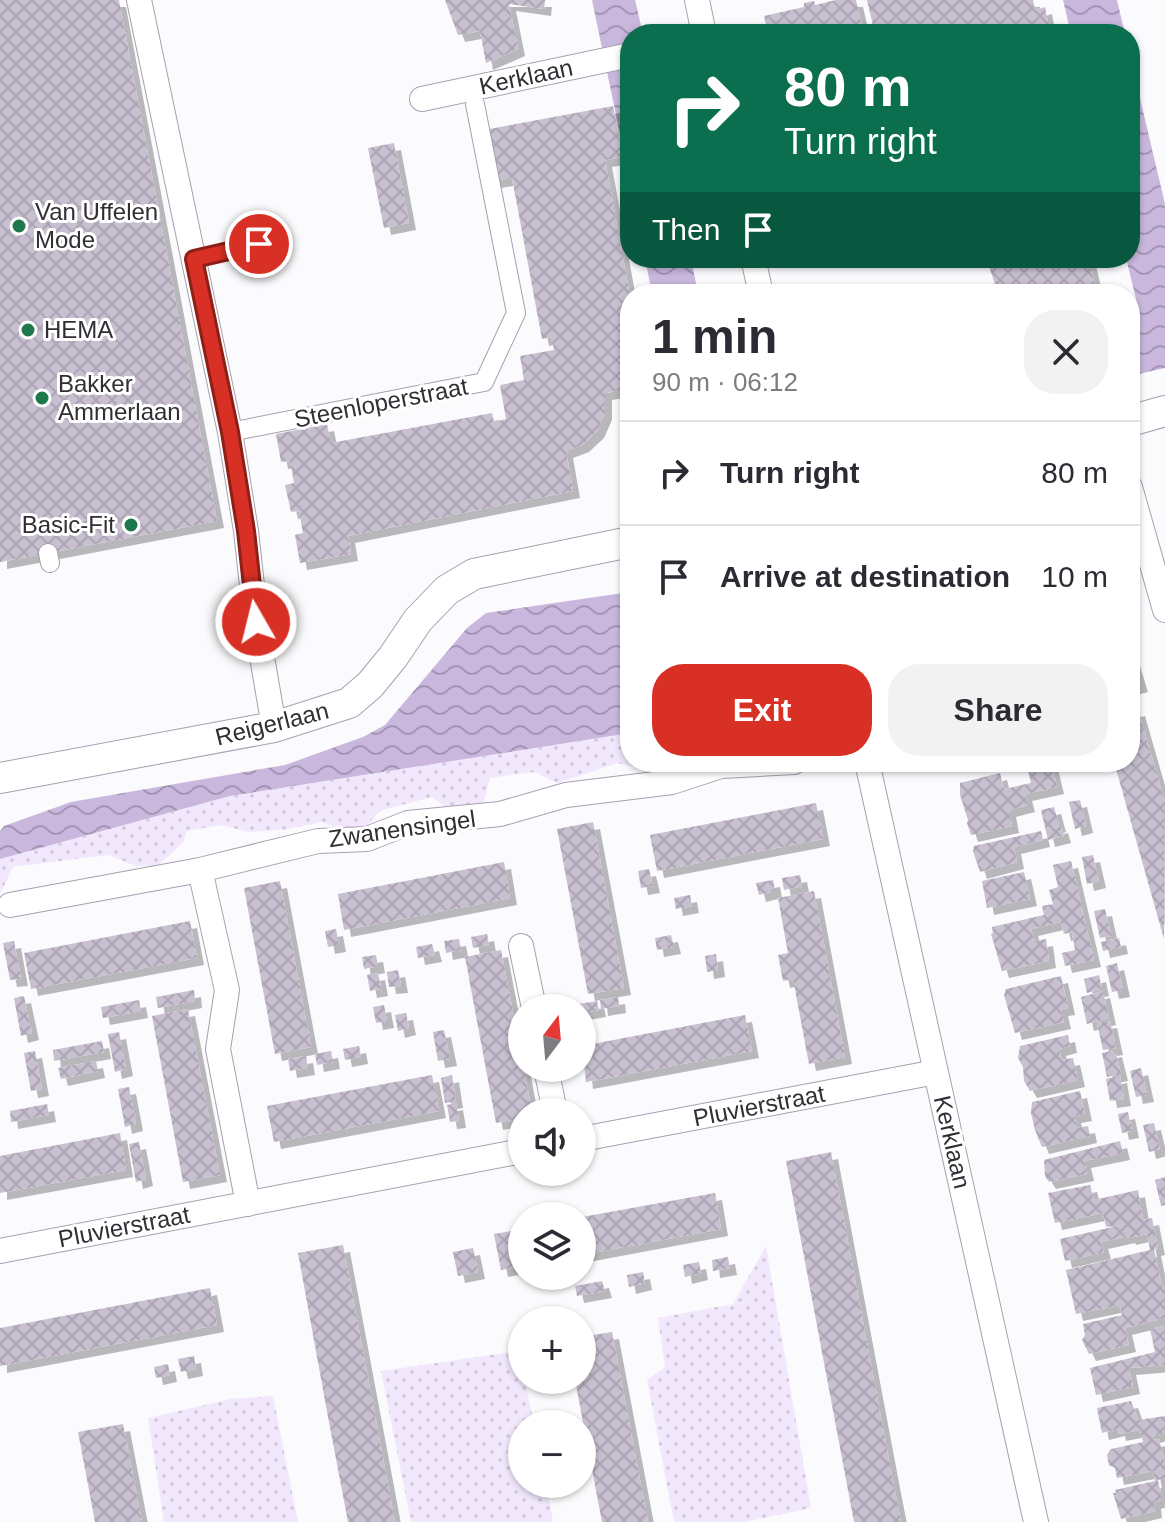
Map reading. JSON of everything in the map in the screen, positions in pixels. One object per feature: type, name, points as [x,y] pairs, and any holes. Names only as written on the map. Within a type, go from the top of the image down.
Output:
[{"type":"street","points":[[139,0],[230,432],[274,727]]},
{"type":"street","points":[[697,0],[702,24]]},
{"type":"street","name":"Kerklaan","points":[[422,99],[620,57]]},
{"type":"street","name":"Steenloperstraat","points":[[230,432],[484,382],[516,313],[475,104]]},
{"type":"street","points":[[1140,418],[1165,411]]},
{"type":"street","points":[[1140,522],[1165,610]]},
{"type":"street","name":"Reigerlaan","points":[[0,778],[274,727],[349,703],[370,685],[418,620],[447,590],[474,574],[620,544]]},
{"type":"street","name":"Zwanensingel","points":[[10,905],[200,870],[318,841],[367,839],[408,823],[500,814],[566,795],[672,782],[703,772]]},
{"type":"street","name":"Kerklaan","points":[[869,772],[1036,1522]]},
{"type":"street","points":[[200,870],[227,990],[218,1049],[248,1204]]},
{"type":"street","points":[[521,946],[531,994]]},
{"type":"street","name":"Pluvierstraat","points":[[596,1136],[936,1072]]},
{"type":"street","name":"Pluvierstraat","points":[[0,1251],[508,1154]]},
{"type":"lane","points":[[194,259],[259,244]]},
{"type":"shaded area","points":[[620,735],[620,764],[557,783],[535,772],[490,778],[483,805],[451,811],[432,797],[379,811],[368,825],[346,832],[322,822],[283,830],[249,832],[221,825],[187,831],[183,843],[157,866],[136,866],[108,855],[13,867],[0,894],[0,859],[230,796]]},
{"type":"shaded area","points":[[766,1246],[811,1508],[745,1522],[674,1522],[647,1380],[665,1367],[658,1318],[733,1304]]},
{"type":"shaded area","points":[[508,1353],[508,1394],[528,1394],[531,1410],[508,1410],[508,1498],[549,1498],[553,1522],[411,1522],[381,1371]]},
{"type":"shaded area","points":[[273,1396],[298,1522],[164,1522],[148,1418],[230,1399]]},
{"type":"water","points":[[592,0],[635,0],[641,24],[620,24],[620,134]]},
{"type":"water","points":[[1063,0],[1117,0],[1123,24],[1069,24]]},
{"type":"water","points":[[1140,98],[1165,204],[1165,368],[1140,374],[1140,284],[1132,284],[1128,268],[1140,268]]},
{"type":"water","points":[[647,268],[693,268],[696,284],[650,284]]},
{"type":"water","points":[[620,593],[620,735],[230,796],[0,859],[0,831],[4,826],[71,802],[285,765],[363,737],[385,725],[467,628],[486,613]]},
{"type":"building","points":[[0,0],[119,0],[217,521],[0,562]]},
{"type":"building","points":[[445,0],[545,0],[544,9],[509,4],[518,49],[486,63],[480,31],[458,35]]},
{"type":"building","points":[[836,0],[856,0],[862,24],[766,24],[764,16],[804,7],[804,3],[814,1],[815,5]]},
{"type":"building","points":[[867,0],[1033,0],[1035,10],[1045,7],[1048,24],[873,24]]},
{"type":"building","points":[[613,106],[620,158],[605,160],[620,242],[620,268],[625,268],[628,284],[620,284],[620,391],[605,393],[605,413],[597,431],[582,445],[566,451],[573,491],[348,536],[351,554],[300,563],[295,535],[303,533],[299,511],[291,512],[285,485],[294,483],[290,461],[281,462],[276,434],[327,424],[331,443],[492,413],[494,422],[506,419],[500,385],[524,380],[520,356],[554,350],[551,337],[542,339],[512,178],[494,181],[484,130]]},
{"type":"building","points":[[394,143],[409,223],[384,228],[368,148]]},
{"type":"building","points":[[990,268],[1091,268],[1095,284],[995,284]]},
{"type":"building","points":[[1140,716],[1165,803],[1164,939],[1117,772],[1140,772]]},
{"type":"building","points":[[1028,772],[1053,772],[1057,787],[1025,794],[1028,805],[1009,810],[1012,826],[971,835],[960,795],[960,783],[1000,773],[1004,789],[1031,783]]},
{"type":"building","points":[[1080,800],[1086,826],[1075,829],[1069,802]]},
{"type":"building","points":[[816,803],[823,839],[657,871],[650,835]]},
{"type":"building","points":[[1054,807],[1059,825],[1050,829],[1061,826],[1064,836],[1048,840],[1041,810]]},
{"type":"building","points":[[593,822],[624,988],[588,994],[557,829]]},
{"type":"building","points":[[1041,831],[1043,840],[1014,847],[1017,862],[980,872],[974,846]]},
{"type":"building","points":[[1093,855],[1099,881],[1087,884],[1082,857]]},
{"type":"building","points":[[1071,861],[1094,960],[1065,966],[1062,953],[1075,950],[1072,932],[1064,934],[1061,922],[1031,929],[1034,941],[1046,939],[1049,961],[1002,971],[991,934],[992,927],[1044,915],[1042,906],[1053,904],[1049,890],[1058,887],[1053,865]]},
{"type":"building","points":[[504,862],[510,898],[344,930],[338,894]]},
{"type":"building","points":[[649,869],[653,886],[641,888],[638,871]]},
{"type":"building","points":[[1024,872],[1030,899],[987,908],[982,881]]},
{"type":"building","points":[[800,875],[802,886],[784,890],[782,878]]},
{"type":"building","points":[[773,880],[775,891],[759,895],[756,883]]},
{"type":"building","points":[[280,881],[311,1047],[275,1054],[244,888]]},
{"type":"building","points":[[814,891],[845,1057],[809,1064],[793,979],[783,981],[778,955],[788,953],[778,898]]},
{"type":"building","points":[[690,895],[692,906],[676,909],[674,898]]},
{"type":"building","points":[[1105,909],[1111,936],[1100,938],[1094,911]]},
{"type":"building","points":[[190,921],[197,958],[31,989],[24,953]]},
{"type":"building","points":[[336,929],[339,945],[328,947],[325,931]]},
{"type":"building","points":[[487,934],[489,945],[473,948],[471,937]]},
{"type":"building","points":[[671,935],[674,947],[657,950],[655,938]]},
{"type":"building","points":[[1119,938],[1121,947],[1103,951],[1101,942]]},
{"type":"building","points":[[459,939],[461,950],[446,953],[444,941]]},
{"type":"building","points":[[14,941],[21,979],[10,980],[3,943]]},
{"type":"building","points":[[432,944],[435,955],[418,958],[416,947]]},
{"type":"building","points":[[501,950],[509,994],[508,1082],[526,1082],[529,1098],[508,1098],[508,1121],[496,1123],[465,957]]},
{"type":"building","points":[[716,954],[718,970],[707,972],[705,956]]},
{"type":"building","points":[[376,955],[378,966],[364,969],[362,957]]},
{"type":"building","points":[[1117,963],[1123,990],[1112,992],[1106,966]]},
{"type":"building","points":[[398,970],[401,986],[389,987],[387,972]]},
{"type":"building","points":[[378,973],[381,989],[370,991],[367,975]]},
{"type":"building","points":[[1099,975],[1102,989],[1087,993],[1084,979]]},
{"type":"building","points":[[1061,976],[1068,1008],[1061,1009],[1064,1022],[1015,1033],[1004,995],[1006,989]]},
{"type":"building","points":[[194,990],[195,1001],[158,1008],[156,997]]},
{"type":"building","points":[[1103,991],[1109,1018],[1087,1024],[1081,997]]},
{"type":"building","points":[[24,996],[32,1033],[21,1036],[14,998]]},
{"type":"building","points":[[618,997],[619,1006],[601,1009],[600,1000]]},
{"type":"building","points":[[139,1000],[141,1011],[103,1018],[101,1007]]},
{"type":"building","points":[[384,1005],[387,1021],[376,1023],[373,1007]]},
{"type":"building","points":[[188,1009],[220,1175],[183,1182],[152,1016]]},
{"type":"building","points":[[406,1013],[409,1028],[398,1031],[395,1015]]},
{"type":"building","points":[[745,1015],[752,1051],[596,1080],[596,1043]]},
{"type":"building","points":[[1110,1021],[1116,1048],[1103,1050],[1097,1023]]},
{"type":"building","points":[[444,1030],[450,1059],[438,1061],[433,1032]]},
{"type":"building","points":[[119,1032],[126,1069],[115,1072],[108,1034]]},
{"type":"building","points":[[1068,1035],[1070,1046],[1059,1049],[1062,1060],[1073,1058],[1078,1080],[1030,1091],[1018,1058],[1020,1046]]},
{"type":"building","points":[[102,1041],[104,1052],[54,1061],[53,1050]]},
{"type":"building","points":[[359,1046],[361,1057],[345,1060],[343,1049]]},
{"type":"building","points":[[1115,1050],[1121,1074],[1107,1077],[1102,1053]]},
{"type":"building","points":[[35,1051],[42,1089],[31,1091],[24,1053]]},
{"type":"building","points":[[331,1051],[333,1062],[317,1065],[315,1054]]},
{"type":"building","points":[[306,1056],[308,1068],[290,1071],[288,1059]]},
{"type":"building","points":[[96,1061],[98,1071],[61,1079],[58,1068]]},
{"type":"building","points":[[1141,1068],[1147,1095],[1136,1097],[1130,1071]]},
{"type":"building","points":[[432,1075],[439,1111],[274,1142],[267,1106]]},
{"type":"building","points":[[452,1075],[456,1101],[445,1103],[441,1078]]},
{"type":"building","points":[[1120,1076],[1124,1099],[1110,1101],[1106,1079]]},
{"type":"building","points":[[129,1087],[136,1124],[125,1127],[118,1089]]},
{"type":"building","points":[[1080,1091],[1085,1114],[1074,1116],[1077,1128],[1088,1126],[1090,1136],[1042,1147],[1031,1113],[1032,1102]]},
{"type":"building","points":[[456,1103],[459,1121],[450,1122],[447,1105]]},
{"type":"building","points":[[47,1104],[49,1115],[11,1122],[10,1111]]},
{"type":"building","points":[[1128,1112],[1132,1131],[1122,1133],[1118,1114]]},
{"type":"building","points":[[1154,1123],[1160,1149],[1149,1152],[1143,1125]]},
{"type":"building","points":[[120,1133],[126,1170],[0,1193],[0,1156]]},
{"type":"building","points":[[1120,1141],[1123,1153],[1084,1161],[1087,1174],[1049,1182],[1045,1176],[1044,1160]]},
{"type":"building","points":[[139,1142],[146,1179],[136,1182],[129,1144]]},
{"type":"building","points":[[831,1152],[901,1522],[854,1522],[786,1161]]},
{"type":"building","points":[[1165,1177],[1165,1205],[1161,1206],[1155,1180]]},
{"type":"building","points":[[1090,1185],[1094,1200],[1138,1190],[1143,1220],[1152,1218],[1158,1248],[1154,1249],[1162,1287],[1165,1286],[1165,1318],[1125,1328],[1129,1345],[1089,1354],[1082,1340],[1085,1335],[1083,1324],[1122,1315],[1119,1305],[1076,1314],[1066,1270],[1150,1250],[1147,1234],[1128,1236],[1101,1242],[1104,1252],[1065,1261],[1060,1239],[1126,1224],[1106,1227],[1103,1213],[1055,1223],[1048,1193]]},
{"type":"building","points":[[715,1193],[721,1229],[596,1252],[596,1214]]},
{"type":"building","points":[[508,1232],[508,1269],[501,1270],[494,1234]]},
{"type":"building","points":[[343,1245],[395,1522],[348,1522],[328,1417],[298,1253]]},
{"type":"building","points":[[473,1248],[478,1272],[458,1276],[453,1252]]},
{"type":"building","points":[[728,1257],[730,1268],[713,1271],[712,1260]]},
{"type":"building","points":[[699,1262],[701,1273],[685,1277],[683,1265]]},
{"type":"building","points":[[643,1272],[645,1283],[629,1287],[627,1275]]},
{"type":"building","points":[[602,1281],[605,1291],[577,1296],[576,1290],[596,1290],[596,1282]]},
{"type":"building","points":[[210,1288],[217,1325],[0,1366],[0,1328]]},
{"type":"building","points":[[1165,1326],[1165,1365],[1129,1368],[1133,1387],[1096,1395],[1090,1368],[1155,1352],[1150,1329]]},
{"type":"building","points":[[612,1332],[648,1522],[602,1522],[596,1490],[596,1410],[581,1410],[578,1394],[596,1394],[596,1335]]},
{"type":"building","points":[[194,1356],[196,1369],[181,1372],[178,1359]]},
{"type":"building","points":[[168,1364],[170,1375],[156,1378],[154,1367]]},
{"type":"building","points":[[1131,1401],[1138,1420],[1165,1416],[1165,1433],[1152,1436],[1153,1440],[1159,1439],[1165,1478],[1158,1480],[1162,1499],[1154,1502],[1155,1511],[1121,1519],[1113,1493],[1116,1493],[1115,1490],[1155,1481],[1153,1471],[1117,1478],[1107,1455],[1111,1449],[1143,1442],[1140,1430],[1119,1434],[1118,1429],[1102,1433],[1097,1408]]},
{"type":"building","points":[[123,1424],[142,1522],[95,1522],[78,1432]]},
{"type":"place","name":"Van Uffelen Mode","points":[[19,226]]},
{"type":"place","name":"HEMA","points":[[28,330]]},
{"type":"place","name":"Bakker Ammerlaan","points":[[42,398]]},
{"type":"place","name":"Basic-Fit","points":[[131,525]]},
{"type":"route","points":[[256,622],[246,531],[230,432],[194,259],[259,244]]}]
